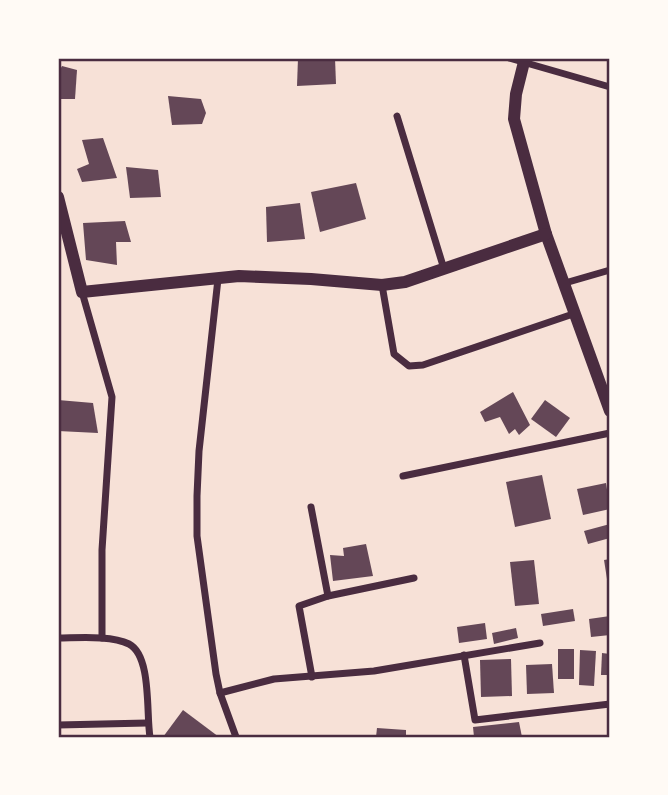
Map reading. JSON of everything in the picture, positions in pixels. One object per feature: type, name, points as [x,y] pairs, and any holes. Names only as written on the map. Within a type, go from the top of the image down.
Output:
[{"type":"street","points":[[509,58],[524,59],[610,87]]},
{"type":"street","points":[[524,59],[514,118],[546,233],[610,411]]},
{"type":"street","points":[[397,116],[444,269]]},
{"type":"street","points":[[58,197],[112,397],[102,551],[102,638]]},
{"type":"street","points":[[82,292],[239,276],[383,285],[404,282],[546,233]]},
{"type":"street","points":[[565,283],[610,270]]},
{"type":"street","points":[[218,279],[199,451],[197,536],[220,693],[236,737]]},
{"type":"street","points":[[383,285],[394,354],[409,366],[423,365],[576,313]]},
{"type":"street","points":[[403,476],[610,433]]},
{"type":"street","points":[[311,507],[328,596]]},
{"type":"street","points":[[312,677],[299,606],[328,596],[414,578]]},
{"type":"street","points":[[58,638],[102,638],[129,644],[140,656],[144,667],[149,737]]},
{"type":"street","points":[[220,693],[274,680],[374,671],[540,643]]},
{"type":"street","points":[[464,655],[475,720],[610,704]]},
{"type":"street","points":[[58,725],[147,723]]},
{"type":"building","points":[[298,58],[335,58],[336,84],[297,86]]},
{"type":"building","points":[[62,66],[77,70],[75,99],[58,99],[58,73]]},
{"type":"building","points":[[168,96],[201,99],[206,113],[202,124],[172,125]]},
{"type":"building","points":[[103,138],[117,178],[82,182],[77,169],[89,164],[82,140]]},
{"type":"building","points":[[126,167],[158,170],[161,197],[130,198]]},
{"type":"building","points":[[356,183],[366,219],[320,232],[311,192]]},
{"type":"building","points":[[300,203],[305,239],[267,242],[266,207]]},
{"type":"building","points":[[125,221],[131,242],[116,242],[117,265],[86,260],[83,223]]},
{"type":"building","points":[[513,392],[530,425],[519,435],[515,429],[509,434],[500,417],[485,422],[480,412]]},
{"type":"building","points":[[58,400],[93,403],[98,433],[58,431]]},
{"type":"building","points":[[545,400],[570,418],[556,437],[531,419]]},
{"type":"building","points":[[542,475],[551,519],[515,527],[506,482]]},
{"type":"building","points":[[606,483],[610,509],[583,515],[577,489]]},
{"type":"building","points":[[610,524],[610,538],[588,544],[584,531]]},
{"type":"building","points":[[366,544],[373,576],[333,581],[330,555],[344,556],[343,548]]},
{"type":"building","points":[[610,559],[610,578],[607,579],[604,560]]},
{"type":"building","points":[[534,560],[539,604],[515,606],[510,562]]},
{"type":"building","points":[[573,609],[575,621],[543,626],[541,614]]},
{"type":"building","points":[[610,616],[610,635],[591,637],[589,619]]},
{"type":"building","points":[[485,623],[487,639],[459,643],[457,627]]},
{"type":"building","points":[[516,628],[518,638],[494,644],[492,633]]},
{"type":"building","points":[[558,649],[574,649],[574,679],[558,679]]},
{"type":"building","points":[[580,650],[596,651],[594,686],[579,685]]},
{"type":"building","points":[[602,653],[610,654],[610,675],[601,675]]},
{"type":"building","points":[[511,659],[512,696],[481,697],[480,660]]},
{"type":"building","points":[[552,664],[554,693],[527,694],[526,665]]},
{"type":"building","points":[[183,710],[219,737],[163,737]]},
{"type":"building","points":[[519,722],[522,737],[474,737],[473,727]]},
{"type":"building","points":[[377,728],[406,730],[406,737],[376,737]]}]
